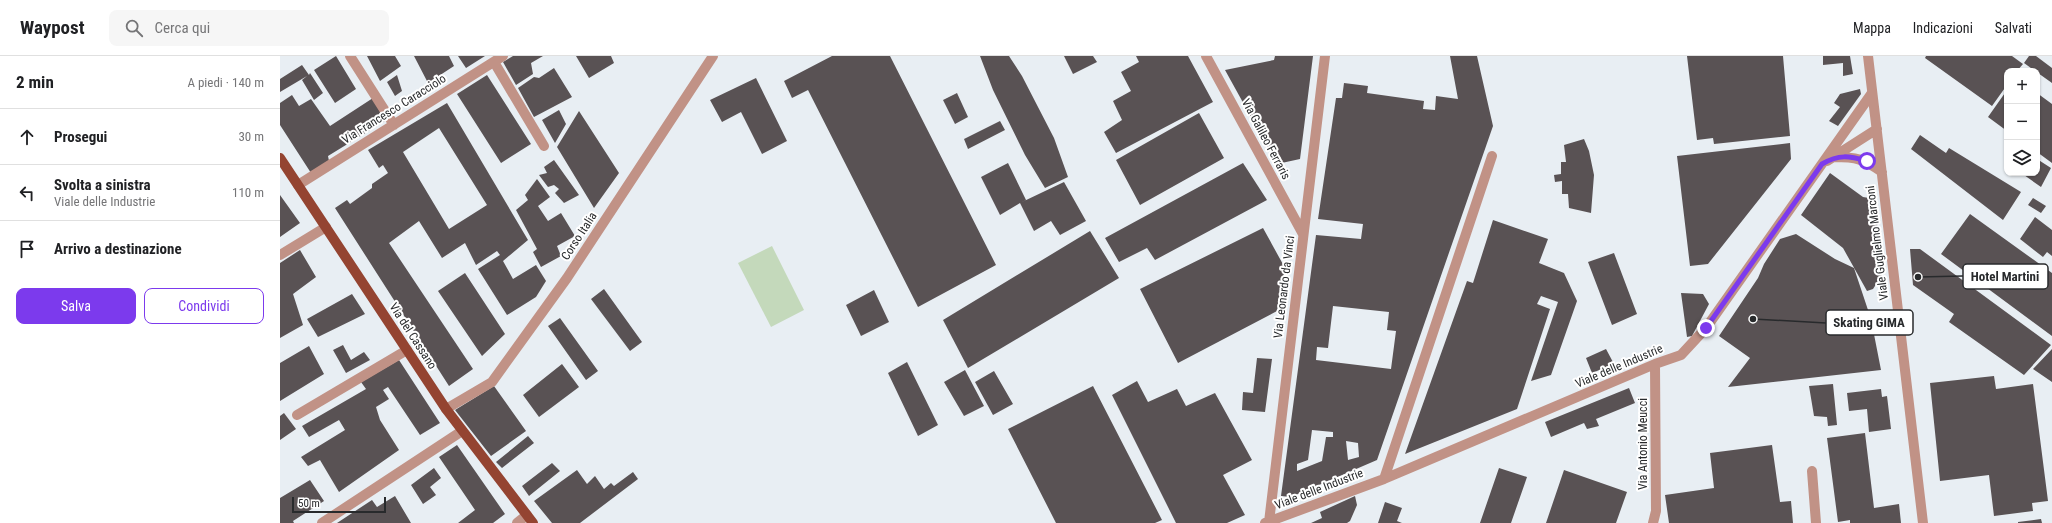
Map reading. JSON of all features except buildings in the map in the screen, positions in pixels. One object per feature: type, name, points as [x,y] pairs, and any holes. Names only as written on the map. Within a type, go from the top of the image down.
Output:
[{"type":"main road","name":"Via del Cassano","points":[[280,158],[446,409],[530,519]]},
{"type":"street","points":[[350,56],[394,125]]},
{"type":"street","name":"Via Francesco Caracciolo","points":[[298,185],[503,56]]},
{"type":"street","name":"Corso Italia","points":[[446,409],[492,382],[567,278],[713,56]]},
{"type":"street","name":"Via Galileo Ferraris","points":[[1206,56],[1303,234]]},
{"type":"street","name":"Via Leonardo da Vinci","points":[[1267,522],[1325,56]]},
{"type":"street","name":"Viale Guglielmo Marconi","points":[[1868,56],[1923,523]]},
{"type":"street","points":[[494,62],[544,146]]},
{"type":"street","name":"Viale delle Industrie","points":[[1267,522],[1384,479],[1655,364],[1681,355],[1706,328],[1872,93]]},
{"type":"street","points":[[1822,164],[1877,129]]},
{"type":"street","points":[[1384,479],[1492,156]]},
{"type":"street","points":[[1834,157],[1854,157],[1867,161],[1882,172]]},
{"type":"street","points":[[280,255],[326,227]]},
{"type":"street","points":[[297,415],[407,350]]},
{"type":"street","name":"Via Antonio Meucci","points":[[1653,523],[1656,511],[1655,364]]},
{"type":"street","points":[[322,523],[462,431]]},
{"type":"street","points":[[1812,471],[1816,523]]},
{"type":"street","points":[[517,523],[530,519]]},
{"type":"green space","points":[[772,246],[804,310],[771,327],[738,263]]},
{"type":"place","name":"Hotel Martini","points":[[1918,277]]},
{"type":"place","name":"Skating GIMA","points":[[1753,319]]},
{"type":"route","points":[[1706,328],[1822,164],[1834,157],[1854,157],[1867,161]]}]
